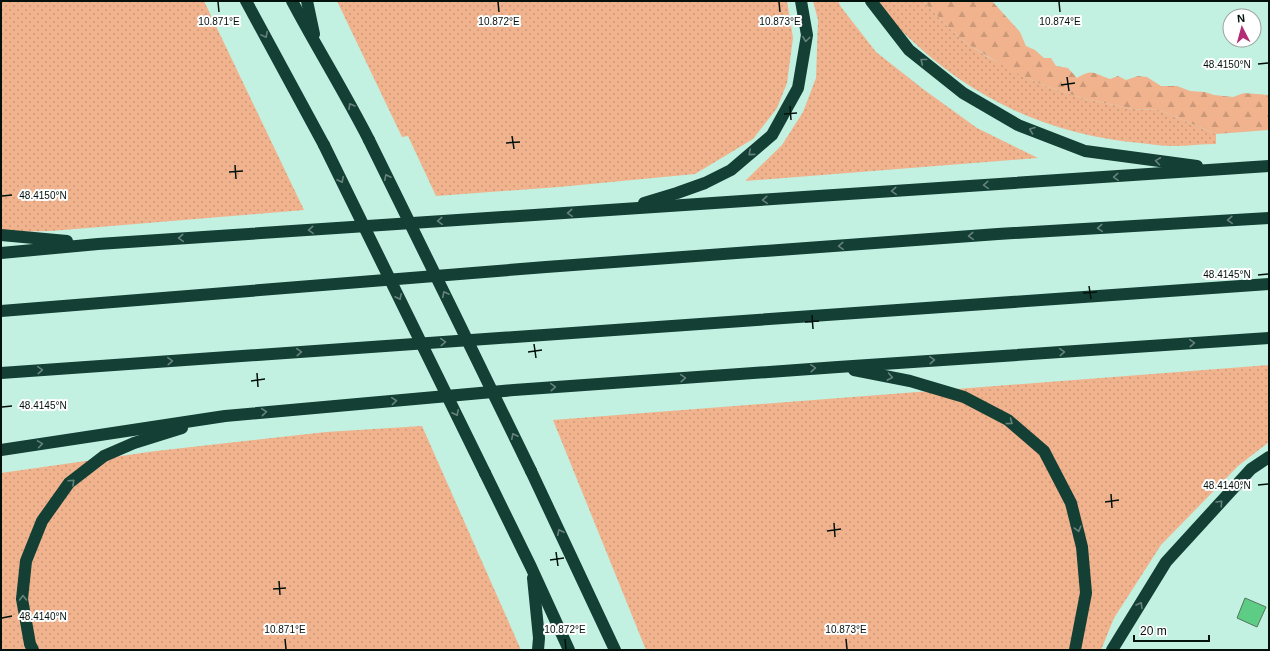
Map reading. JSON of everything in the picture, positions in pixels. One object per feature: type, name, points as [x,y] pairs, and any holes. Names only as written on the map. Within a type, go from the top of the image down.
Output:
[{"type":"highway","points":[[246,1],[324,145],[531,567],[568,650]]},
{"type":"highway","points":[[292,1],[369,140],[530,471],[615,650]]},
{"type":"highway","points":[[307,1],[318,48]]},
{"type":"highway","points":[[609,210],[650,201],[705,183],[731,170],[772,135],[798,88],[807,34],[801,1]]},
{"type":"highway","points":[[871,1],[910,50],[963,93],[1018,125],[1085,151],[1224,170]]},
{"type":"highway","points":[[1,253],[98,244],[1269,166]]},
{"type":"highway","points":[[1,310],[554,266],[990,235],[1269,218]]},
{"type":"highway","points":[[1,235],[98,244]]},
{"type":"highway","points":[[1,373],[1269,284]]},
{"type":"highway","points":[[1,450],[225,416],[514,390],[1269,338]]},
{"type":"highway","points":[[838,367],[910,381],[964,397],[1008,420],[1044,451],[1071,503],[1082,546],[1086,593],[1074,650]]},
{"type":"highway","points":[[33,650],[30,644],[22,599],[26,561],[42,521],[69,483],[104,456],[134,443],[225,416]]},
{"type":"highway","points":[[1112,650],[1166,562],[1251,469],[1269,457]]},
{"type":"highway","points":[[531,567],[539,638],[538,650]]},
{"type":"green space","points":[[1,1],[204,1],[304,210],[51,231],[1,232]]},
{"type":"green space","points":[[337,1],[787,1],[793,38],[787,83],[777,108],[753,139],[695,174],[559,187],[436,196],[408,136],[402,137]]},
{"type":"green space","points":[[813,1],[838,1],[876,52],[923,89],[977,128],[1038,158],[745,181],[782,145],[803,112],[816,78],[818,20]]},
{"type":"green space","points":[[878,1],[923,1],[966,43],[1025,77],[1043,85],[1085,99],[1133,109],[1159,110],[1216,134],[1216,144],[1169,146],[1107,139],[1075,132],[1014,110],[958,78],[932,58],[903,32]]},
{"type":"green space","points":[[923,1],[992,1],[1020,32],[1026,46],[1035,50],[1044,58],[1051,58],[1056,66],[1068,68],[1077,78],[1087,73],[1094,73],[1110,79],[1118,76],[1126,80],[1138,76],[1147,77],[1161,86],[1177,86],[1190,91],[1205,92],[1214,95],[1233,97],[1244,93],[1269,95],[1269,130],[1216,134],[1159,110],[1133,109],[1085,99],[1043,85],[1010,70],[966,43]]},
{"type":"green space","points":[[1269,365],[1269,442],[1238,466],[1161,545],[1114,618],[1101,650],[646,650],[553,420]]},
{"type":"green space","points":[[422,426],[521,650],[1,650],[1,473],[156,451],[326,432]]},
{"type":"building","points":[[1245,598],[1266,607],[1257,627],[1237,618]]}]
